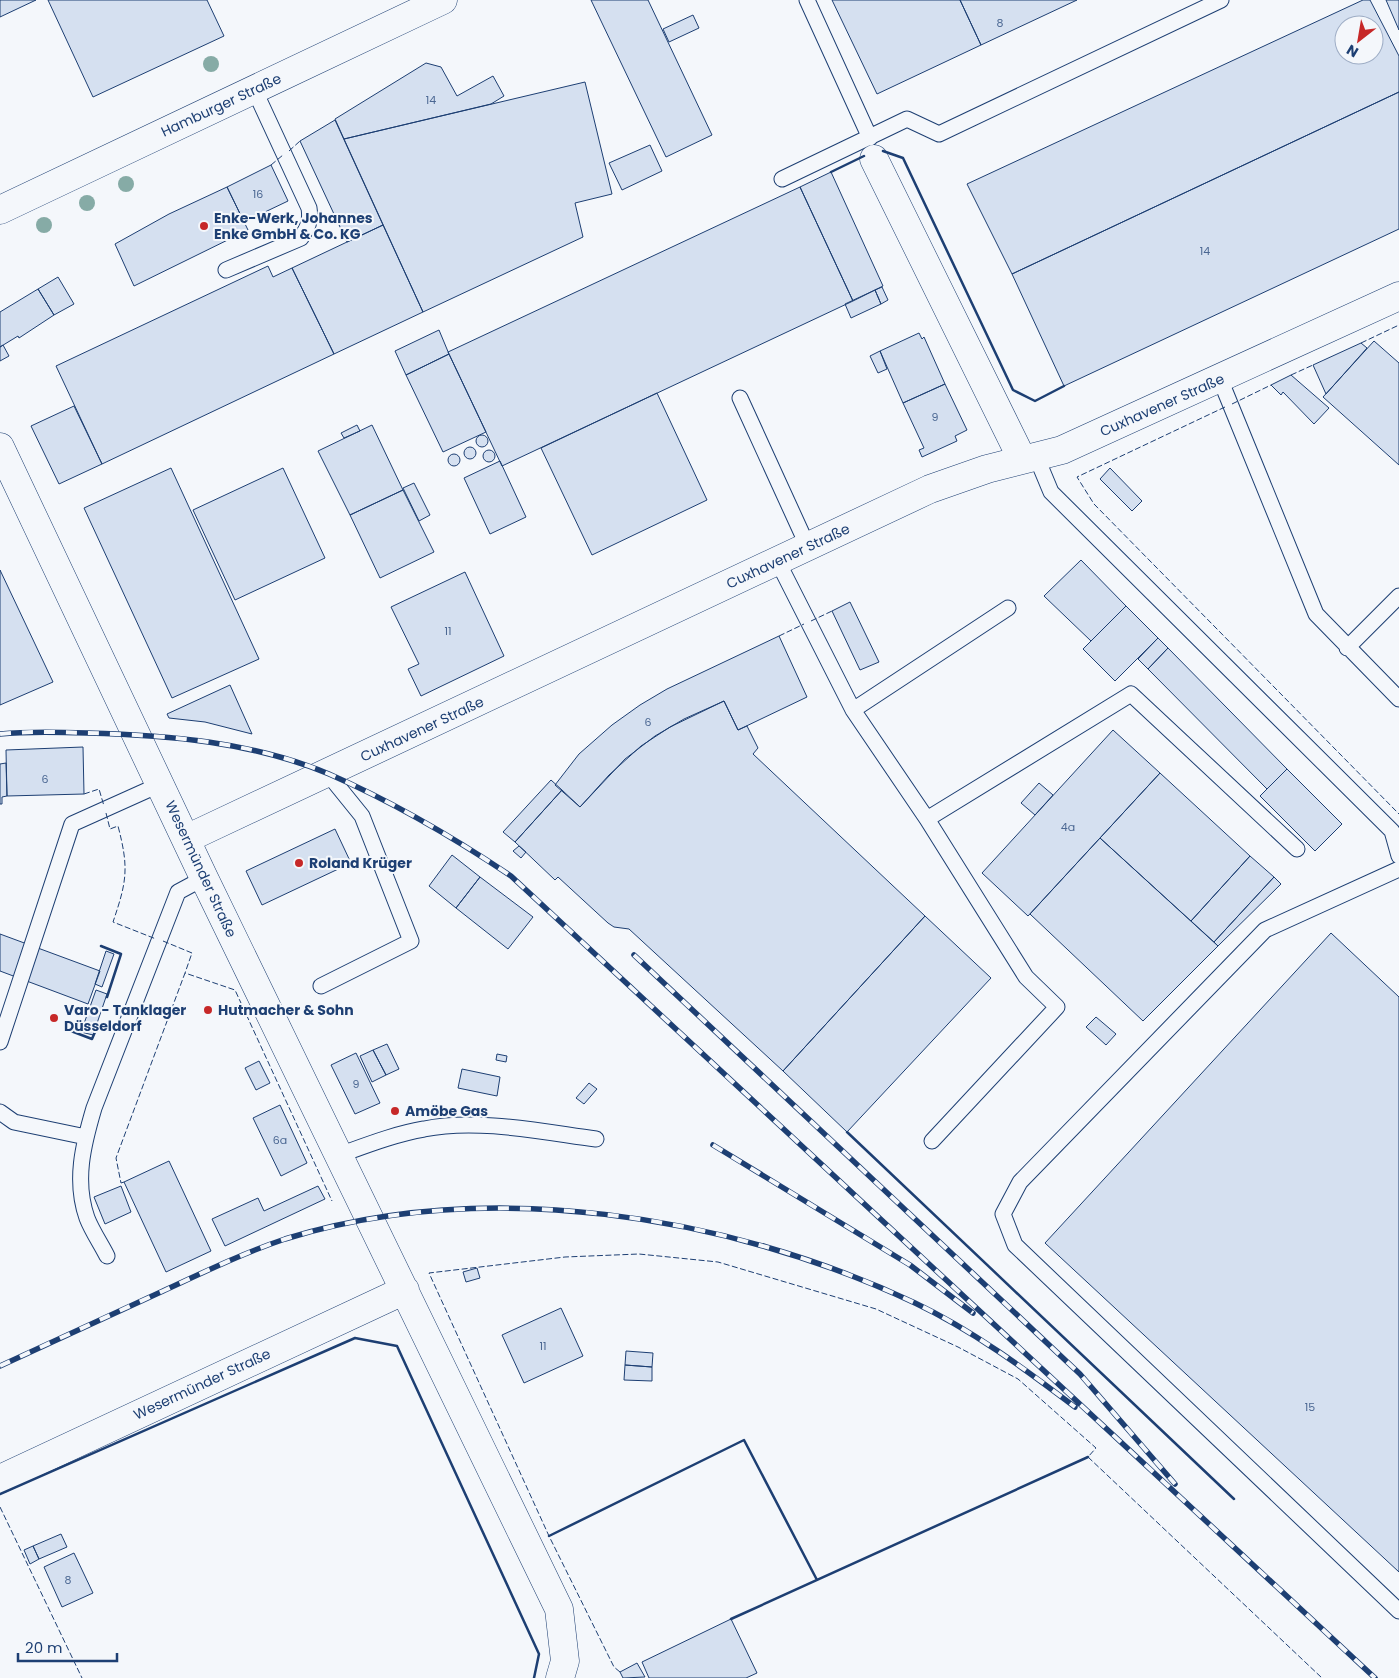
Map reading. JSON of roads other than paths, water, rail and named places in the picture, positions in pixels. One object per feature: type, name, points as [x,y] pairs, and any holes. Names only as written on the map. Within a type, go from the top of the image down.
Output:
[{"type":"street","name":"Hamburger Straße","points":[[1,206],[443,0]]},
{"type":"street","points":[[872,148],[1029,458]]},
{"type":"street","name":"Cuxhavener Straße","points":[[186,839],[328,774],[930,489],[962,476],[1062,450],[1399,296]]},
{"type":"street","name":"Wesermünder Straße","points":[[0,447],[7,482],[161,784],[204,878],[559,1608],[565,1661],[560,1678]]},
{"type":"street","name":"Wesermünder Straße","points":[[0,1479],[405,1290]]},
{"type":"lane","points":[[807,0],[872,148]]},
{"type":"lane","points":[[782,178],[872,148],[906,119],[939,134],[1221,0]]},
{"type":"lane","points":[[226,270],[301,238],[308,227],[310,217],[309,208],[286,153],[254,89]]},
{"type":"lane","points":[[1220,379],[1316,614],[1347,648],[1399,699]]},
{"type":"lane","points":[[740,398],[808,547]]},
{"type":"lane","points":[[1029,458],[1051,492],[1392,832],[1399,856]]},
{"type":"lane","points":[[777,560],[853,710],[927,820],[1026,977],[1057,1007],[932,1141]]},
{"type":"lane","points":[[1347,648],[1399,596]]},
{"type":"lane","points":[[853,710],[1008,608]]},
{"type":"lane","points":[[927,820],[1131,694],[1297,850]]},
{"type":"lane","points":[[321,986],[411,941],[362,816],[328,774]]},
{"type":"lane","points":[[0,1042],[72,824],[161,784]]},
{"type":"lane","points":[[1399,869],[1265,930],[1020,1182],[1003,1214],[1015,1245],[1399,1611]]},
{"type":"lane","points":[[107,1256],[88,1219],[80,1193],[81,1168],[86,1137],[94,1108],[178,892],[204,878]]},
{"type":"lane","points":[[0,1112],[14,1122],[86,1137]]},
{"type":"lane","points":[[339,1154],[424,1128],[451,1126],[495,1127],[596,1139]]},
{"type":"railway","points":[[0,734],[54,732],[179,738],[240,747],[271,754],[329,774],[376,796],[445,834],[511,876],[1375,1678]]},
{"type":"railway","points":[[634,955],[1080,1374],[1175,1484]]},
{"type":"railway","points":[[713,1145],[910,1265],[973,1313]]},
{"type":"railway","points":[[0,1366],[254,1250],[285,1239],[362,1220],[442,1210],[523,1209],[605,1214],[686,1227],[766,1247],[842,1272],[915,1303],[957,1325],[1075,1407]]},
{"type":"place","name":"Enke-Werk, Johannes Enke GmbH & Co. KG","points":[[204,226]]},
{"type":"place","name":"Roland Krüger","points":[[299,863]]},
{"type":"place","name":"Hutmacher & Sohn","points":[[208,1010]]},
{"type":"place","name":"Varo - Tanklager Düsseldorf","points":[[54,1018]]},
{"type":"place","name":"Amöbe Gas","points":[[395,1111]]}]
